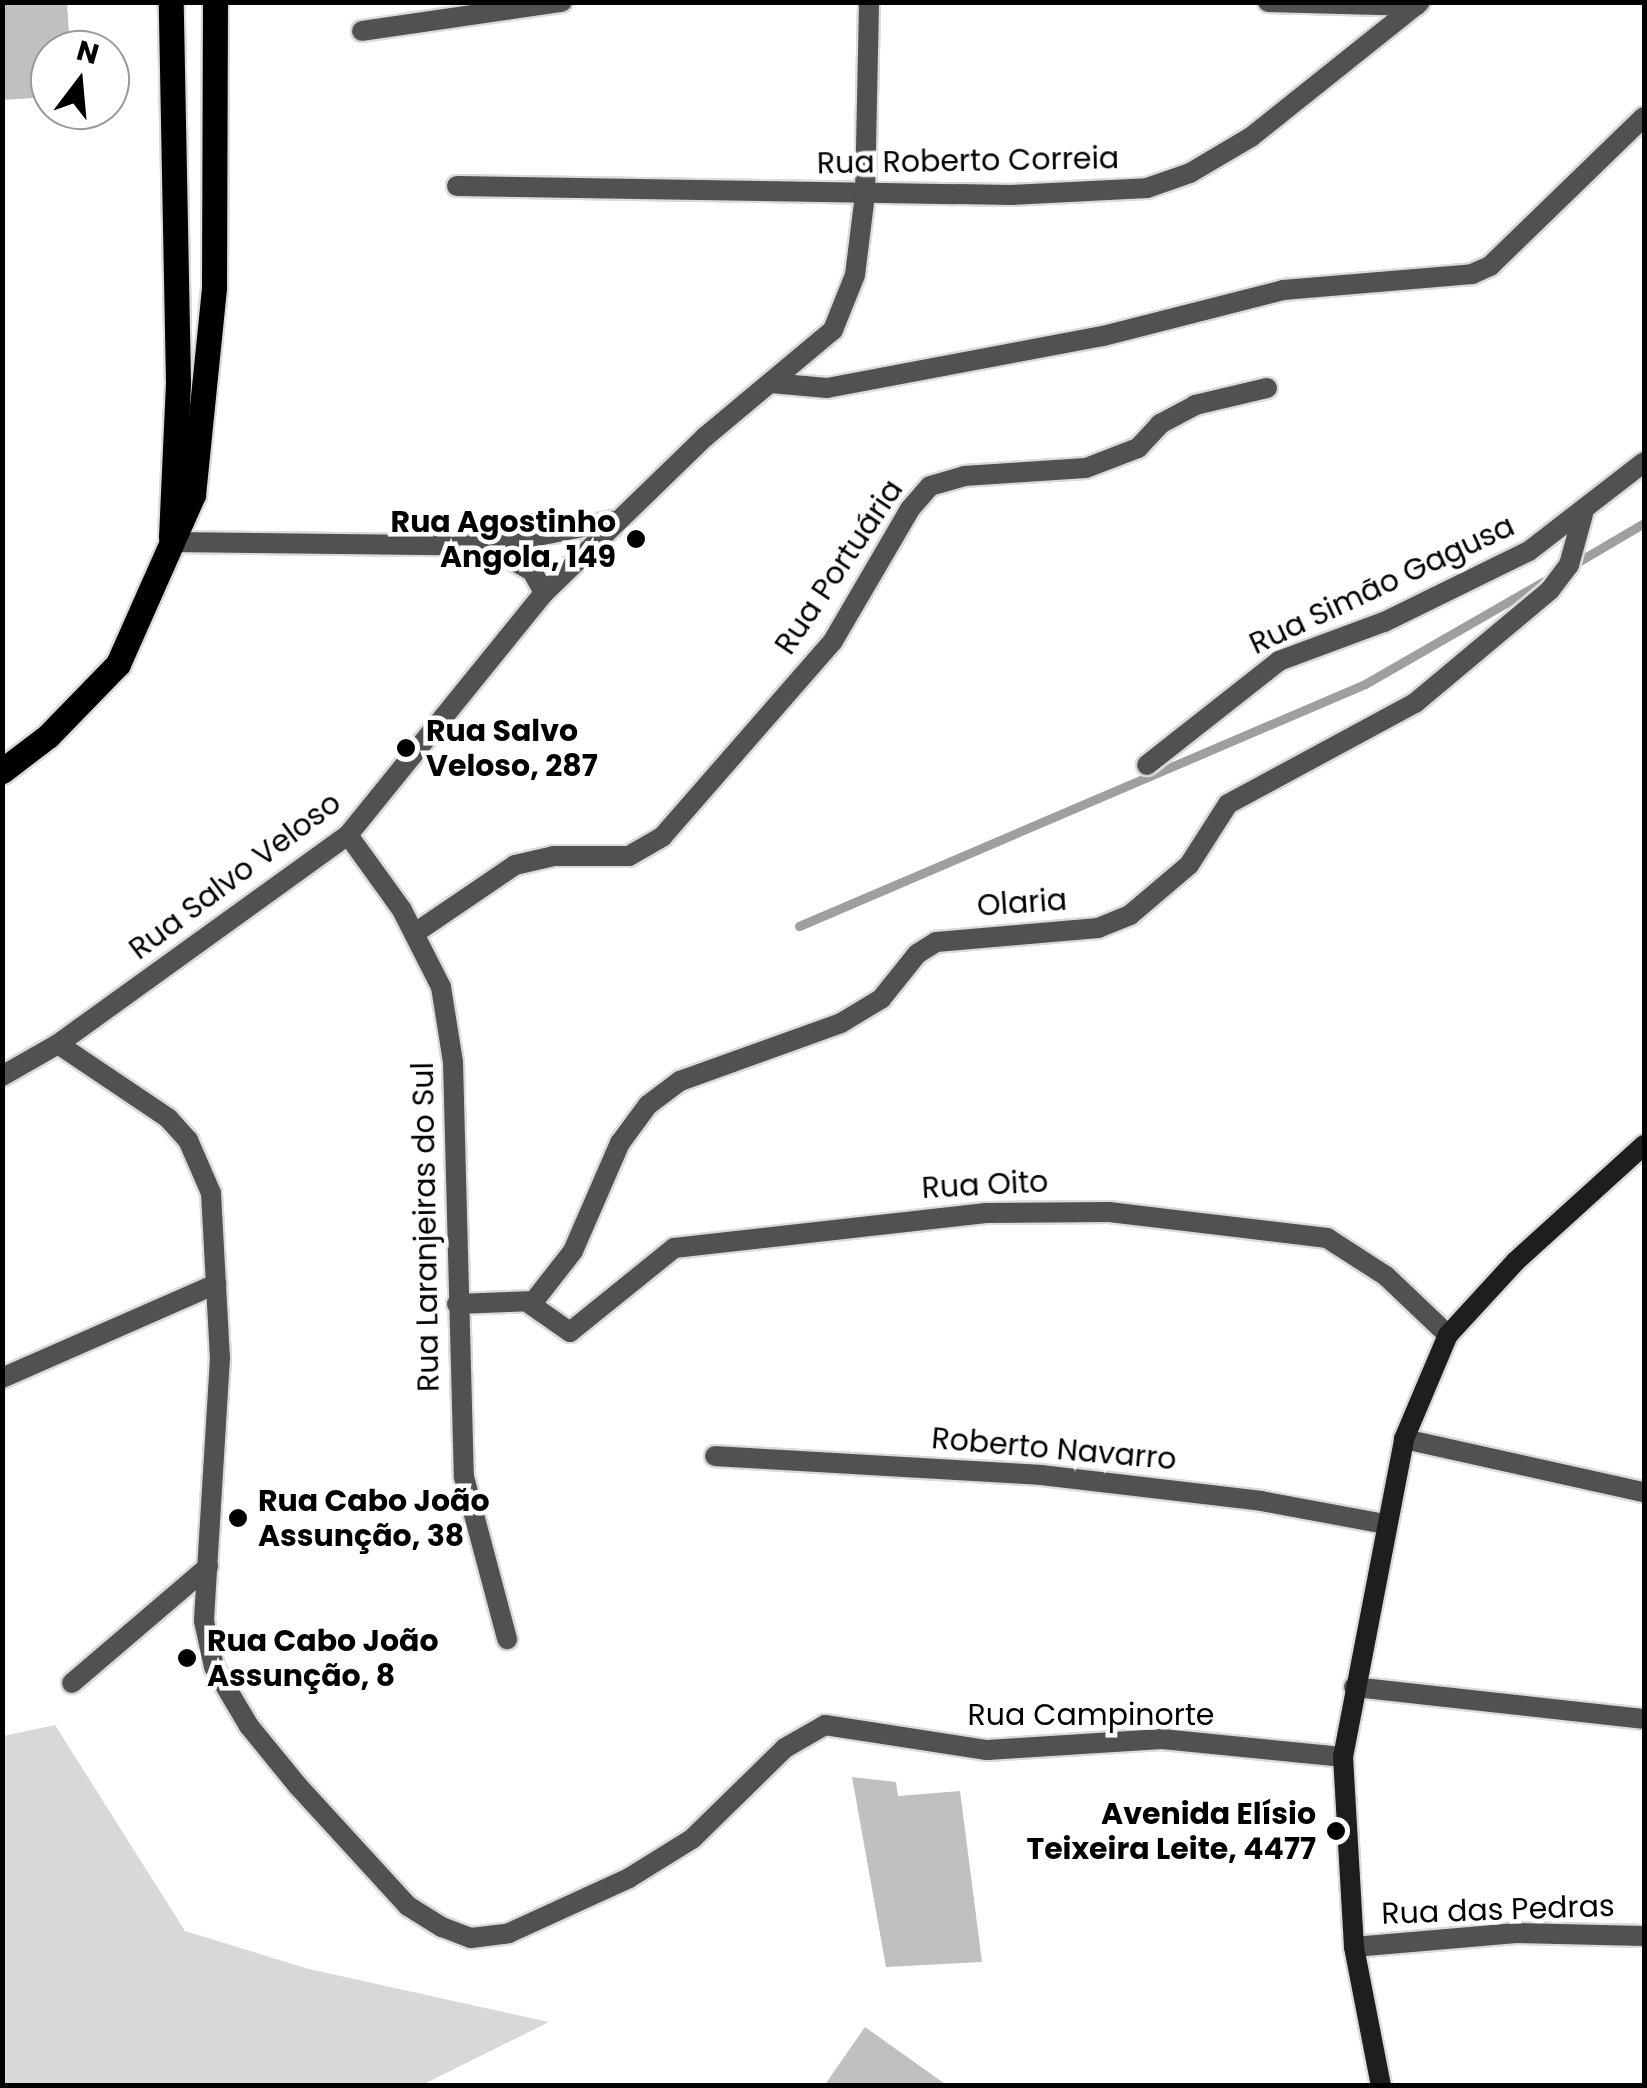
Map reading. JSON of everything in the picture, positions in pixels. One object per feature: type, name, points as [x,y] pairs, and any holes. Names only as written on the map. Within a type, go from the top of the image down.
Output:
[{"type":"main road","points":[[171,542],[178,382],[172,2]]},
{"type":"main road","points":[[2,770],[48,736],[118,664],[193,496],[209,357],[215,2]]},
{"type":"main road","points":[[1381,2086],[1354,1947],[1343,1757],[1404,1439],[1448,1335],[1516,1262],[1644,1145]]},
{"type":"street","points":[[362,31],[562,2]]},
{"type":"street","name":"Rua Salvo Veloso","points":[[2,1076],[58,1044],[348,835],[544,593],[618,520],[833,330],[848,300],[864,195],[869,2]]},
{"type":"street","points":[[1268,2],[1418,4]]},
{"type":"street","name":"Rua Roberto Correia","points":[[457,186],[864,195],[1092,193],[1176,178],[1251,136],[1418,4]]},
{"type":"street","points":[[770,383],[828,388],[1103,336],[1282,290],[1472,274],[1490,266],[1644,116]]},
{"type":"street","name":"Rua Portuária","points":[[415,932],[468,902],[506,869],[552,856],[629,856],[663,836],[834,641],[910,509],[930,486],[964,476],[1086,468],[1138,448],[1160,424],[1195,405],[1268,388]]},
{"type":"street","name":"Rua Simão Gagusa","points":[[1147,764],[1279,661],[1448,594],[1583,514],[1644,462]]},
{"type":"street","name":"Olaria","points":[[530,1304],[573,1251],[620,1144],[662,1092],[866,1010],[936,942],[1098,928],[1130,915],[1189,865],[1228,804],[1415,703],[1541,598],[1569,565],[1583,514]]},
{"type":"street","points":[[171,542],[486,546],[618,520]]},
{"type":"street","points":[[486,546],[532,571],[544,593]]},
{"type":"street","name":"Rua Laranjeiras do Sul","points":[[348,835],[415,932],[441,987],[453,1062],[464,1477],[506,1639]]},
{"type":"street","points":[[58,1044],[140,1096],[188,1140],[211,1192],[220,1358],[208,1567],[72,1683]]},
{"type":"street","name":"Rua Oito","points":[[530,1304],[570,1332],[674,1248],[986,1212],[1109,1212],[1327,1238],[1386,1276],[1448,1335]]},
{"type":"street","points":[[2,1378],[216,1284]]},
{"type":"street","points":[[457,1304],[530,1304]]},
{"type":"street","points":[[1404,1439],[1526,1460],[1644,1492]]},
{"type":"street","name":"Roberto Navarro","points":[[715,1456],[1041,1475],[1385,1524]]},
{"type":"street","name":"Rua Campinorte","points":[[208,1567],[207,1641],[249,1726],[408,1906],[459,1934],[487,1938],[557,1915],[692,1839],[785,1748],[825,1725],[987,1750],[1162,1740],[1343,1757]]},
{"type":"street","points":[[1354,1686],[1644,1719]]},
{"type":"street","name":"Rua das Pedras","points":[[1354,1947],[1516,1933],[1644,1936]]},
{"type":"shaded area","points":[[55,1725],[185,1931],[309,1969],[549,2022],[422,2085],[3,2085],[3,1736]]},
{"type":"building","points":[[2,2],[67,2],[69,30],[30,30],[30,98],[2,100]]},
{"type":"building","points":[[852,1777],[896,1782],[898,1796],[960,1791],[982,1962],[886,1967]]},
{"type":"building","points":[[865,2027],[948,2086],[824,2086]]},
{"type":"waterway","points":[[1571,566],[1644,523]]},
{"type":"waterway","points":[[799,926],[1365,684],[1553,576]]},
{"type":"place","name":"Rua Agostinho Angola, 149","points":[[636,539]]},
{"type":"place","name":"Rua Salvo Veloso, 287","points":[[406,748]]},
{"type":"place","name":"Rua Cabo João Assunção, 38","points":[[238,1518]]},
{"type":"place","name":"Rua Cabo João Assunção, 8","points":[[187,1658]]},
{"type":"place","name":"Avenida Elísio Teixeira Leite, 4477","points":[[1336,1831]]}]
